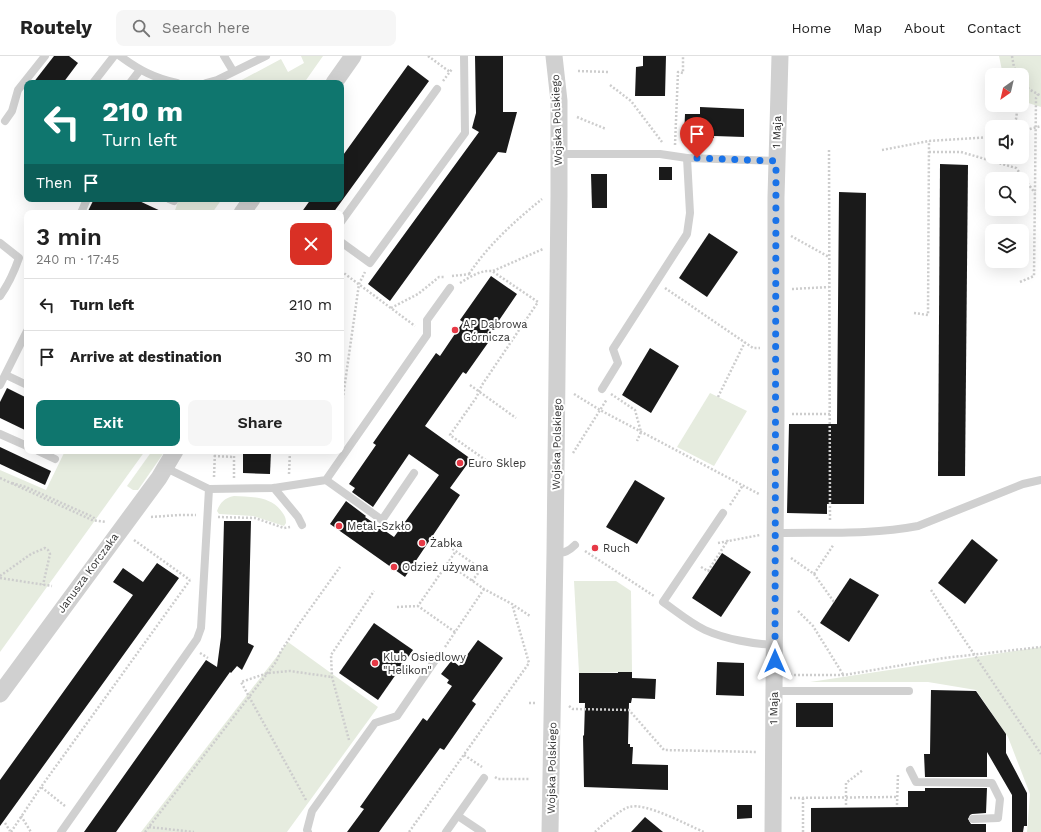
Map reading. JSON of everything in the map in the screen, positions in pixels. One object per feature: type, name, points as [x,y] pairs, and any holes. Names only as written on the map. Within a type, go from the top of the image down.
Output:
[{"type":"street","points":[[336,80],[353,56]]},
{"type":"street","name":"Wojska Polskiego","points":[[550,832],[556,553],[560,154],[559,101],[554,56]]},
{"type":"street","name":"1 Maja","points":[[774,832],[776,161],[780,56]]},
{"type":"street","name":"Janusza Korczaka","points":[[0,694],[126,520],[166,468],[173,454]]},
{"type":"lane","points":[[26,80],[45,56]]},
{"type":"lane","points":[[95,80],[114,56]]},
{"type":"lane","points":[[120,56],[140,70],[163,80]]},
{"type":"lane","points":[[224,56],[233,72]]},
{"type":"lane","points":[[217,80],[266,56]]},
{"type":"lane","points":[[344,244],[370,262],[465,133],[464,56]]},
{"type":"lane","points":[[132,80],[140,70]]},
{"type":"lane","points":[[5,121],[12,111],[18,90],[24,82]]},
{"type":"lane","points":[[344,218],[437,90]]},
{"type":"lane","points":[[560,154],[660,154],[687,158],[776,161]]},
{"type":"lane","points":[[602,389],[618,363],[613,349],[687,234],[690,214],[687,158]]},
{"type":"lane","points":[[0,243],[18,258],[14,272],[0,296]]},
{"type":"lane","points":[[326,480],[427,334],[427,320],[450,288]]},
{"type":"lane","points":[[0,385],[24,337]]},
{"type":"lane","points":[[6,375],[24,384]]},
{"type":"lane","points":[[0,434],[24,445]]},
{"type":"lane","points":[[45,454],[55,458]]},
{"type":"lane","points":[[166,468],[211,489],[274,488],[326,480],[382,520],[414,473]]},
{"type":"lane","points":[[776,532],[875,531],[918,526],[1022,484],[1041,480]]},
{"type":"lane","points":[[274,488],[298,517],[302,525]]},
{"type":"lane","points":[[61,832],[197,639],[200,628],[207,516],[211,489]]},
{"type":"lane","points":[[723,513],[663,602],[703,629],[713,633],[756,644],[775,645]]},
{"type":"lane","points":[[556,553],[564,553],[575,545]]},
{"type":"lane","points":[[308,832],[307,830],[312,811],[375,723],[397,716],[438,656]]},
{"type":"lane","points":[[775,691],[909,691]]},
{"type":"lane","points":[[910,770],[916,782],[992,782],[1000,799],[998,818],[973,819]]},
{"type":"lane","points":[[446,832],[484,778]]},
{"type":"lane","points":[[458,816],[482,832]]},
{"type":"path","points":[[428,56],[450,72]]},
{"type":"path","points":[[674,157],[678,72],[683,73],[683,56]]},
{"type":"path","points":[[1012,56],[1014,68]]},
{"type":"path","points":[[578,71],[609,72]]},
{"type":"path","points":[[610,85],[631,101],[674,157]]},
{"type":"path","points":[[1029,89],[1041,96]]},
{"type":"path","points":[[1020,282],[1034,276],[1036,98],[1038,94]]},
{"type":"path","points":[[577,117],[606,129]]},
{"type":"path","points":[[1029,130],[1041,126]]},
{"type":"path","points":[[882,150],[929,141],[985,137]]},
{"type":"path","points":[[914,313],[928,315],[929,141]]},
{"type":"path","points":[[814,574],[836,541],[833,532],[830,414],[829,150]]},
{"type":"path","points":[[929,152],[961,152],[1016,168],[1035,193]]},
{"type":"path","points":[[470,274],[478,260],[499,236],[548,195]]},
{"type":"path","points":[[776,227],[829,257]]},
{"type":"path","points":[[492,271],[544,248]]},
{"type":"path","points":[[344,390],[359,284],[370,262]]},
{"type":"path","points":[[391,308],[418,294],[439,277],[477,273],[487,270],[492,271],[538,302],[482,385],[476,398],[450,435],[487,461]]},
{"type":"path","points":[[344,273],[427,334]]},
{"type":"path","points":[[450,288],[477,273]]},
{"type":"path","points":[[656,282],[753,348],[776,348]]},
{"type":"path","points":[[776,290],[829,287]]},
{"type":"path","points":[[718,397],[745,342]]},
{"type":"path","points":[[470,385],[516,418]]},
{"type":"path","points":[[572,393],[600,410],[750,489]]},
{"type":"path","points":[[610,394],[635,410],[641,432],[637,441]]},
{"type":"path","points":[[572,456],[606,400]]},
{"type":"path","points":[[776,414],[830,414]]},
{"type":"path","points":[[288,485],[290,454]]},
{"type":"path","points":[[211,489],[214,456],[234,457],[234,489]]},
{"type":"path","points":[[0,478],[92,520],[97,520]]},
{"type":"path","points":[[723,513],[743,485]]},
{"type":"path","points":[[126,520],[179,515],[255,518],[284,528],[302,525]]},
{"type":"path","points":[[700,547],[728,540],[776,532]]},
{"type":"path","points":[[691,560],[708,571],[728,540]]},
{"type":"path","points":[[137,542],[190,580],[203,582]]},
{"type":"path","points":[[448,544],[447,545],[482,568],[472,581]]},
{"type":"path","points":[[575,545],[663,602]]},
{"type":"path","points":[[0,577],[31,554],[45,548],[48,549],[50,554],[43,585]]},
{"type":"path","points":[[418,606],[456,551]]},
{"type":"path","points":[[775,555],[787,556],[814,574],[834,602]]},
{"type":"path","points":[[447,563],[484,589],[512,604],[530,616]]},
{"type":"path","points":[[145,832],[268,673],[297,627],[340,567]]},
{"type":"path","points":[[0,577],[52,586]]},
{"type":"path","points":[[5,823],[11,832],[190,580]]},
{"type":"path","points":[[450,639],[484,589]]},
{"type":"path","points":[[931,590],[1041,754]]},
{"type":"path","points":[[353,754],[332,677],[331,655],[374,591]]},
{"type":"path","points":[[409,832],[529,663],[512,604]]},
{"type":"path","points":[[397,607],[418,606],[455,632]]},
{"type":"path","points":[[798,611],[812,626],[844,675],[851,691]]},
{"type":"path","points":[[785,671],[790,675],[844,675],[974,654],[1041,647]]},
{"type":"path","points":[[312,811],[241,682],[268,673],[290,671],[332,677]]},
{"type":"path","points":[[572,709],[629,710],[664,750],[774,751]]},
{"type":"path","points":[[846,805],[846,783],[863,770]]},
{"type":"path","points":[[897,805],[898,770]]},
{"type":"path","points":[[42,787],[74,813]]},
{"type":"path","points":[[808,798],[897,797]]},
{"type":"path","points":[[803,798],[803,832]]},
{"type":"path","points":[[595,832],[604,822],[629,807],[646,807],[704,832]]},
{"type":"path","points":[[21,816],[31,832]]},
{"type":"path","points":[[148,827],[194,832]]},
{"type":"shaded area","points":[[301,56],[323,56],[306,80],[242,80],[281,59],[288,72],[304,63]]},
{"type":"shaded area","points":[[999,56],[1041,56],[1041,107],[1029,103],[1029,68],[1002,68]]},
{"type":"shaded area","points":[[178,202],[220,202],[214,210],[175,210]]},
{"type":"shaded area","points":[[710,393],[747,411],[714,466],[677,447]]},
{"type":"shaded area","points":[[64,454],[143,454],[0,652],[0,470],[46,490]]},
{"type":"shaded area","points":[[150,454],[163,454],[138,490],[133,490],[127,486]]},
{"type":"shaded area","points":[[234,496],[260,498],[272,503],[283,513],[286,518],[286,523],[284,526],[253,516],[219,514],[217,511],[221,503]]},
{"type":"shaded area","points":[[574,581],[616,581],[631,591],[632,672],[579,673]]},
{"type":"shaded area","points":[[288,642],[378,707],[287,832],[141,832]]},
{"type":"shaded area","points":[[1041,647],[1041,832],[1027,832],[1030,794],[1008,737],[976,690],[928,682],[810,682]]},
{"type":"building","points":[[54,56],[69,56],[78,63],[65,80],[35,80]]},
{"type":"building","points":[[475,56],[503,56],[503,112],[517,112],[506,153],[498,152],[390,301],[368,284],[479,132],[472,128],[476,113]]},
{"type":"building","points":[[643,56],[666,56],[665,96],[635,96],[636,67],[643,66]]},
{"type":"building","points":[[408,65],[429,81],[344,198],[344,154]]},
{"type":"building","points":[[700,107],[744,109],[744,137],[714,136],[714,138],[684,138],[685,114],[700,114]]},
{"type":"building","points":[[940,164],[968,165],[965,476],[938,476]]},
{"type":"building","points":[[659,167],[672,167],[672,180],[659,180]]},
{"type":"building","points":[[591,174],[607,174],[607,208],[592,208]]},
{"type":"building","points":[[839,192],[866,193],[864,504],[827,504],[827,514],[787,513],[789,424],[837,424]]},
{"type":"building","points":[[92,202],[141,202],[159,210],[88,210]]},
{"type":"building","points":[[309,202],[341,202],[335,210],[303,210]]},
{"type":"building","points":[[709,233],[738,252],[707,297],[679,278]]},
{"type":"building","points":[[491,276],[517,294],[487,338],[490,340],[466,374],[463,372],[425,426],[471,459],[450,488],[460,495],[405,577],[330,524],[346,501],[366,516],[365,517],[394,537],[439,475],[409,454],[373,507],[352,492],[355,488],[349,484],[376,445],[373,443],[436,353],[440,356],[463,322],[460,320]]},
{"type":"building","points":[[650,348],[679,366],[651,413],[622,395]]},
{"type":"building","points":[[7,388],[24,396],[24,430],[0,418],[0,402]]},
{"type":"building","points":[[0,447],[51,471],[45,485],[0,464]]},
{"type":"building","points":[[243,454],[271,454],[270,474],[243,473]]},
{"type":"building","points":[[635,480],[665,498],[637,544],[606,527]]},
{"type":"building","points":[[224,521],[251,521],[248,643],[254,646],[242,670],[237,666],[231,673],[230,672],[116,832],[84,832],[206,660],[217,667],[221,637]]},
{"type":"building","points":[[972,539],[998,560],[965,604],[938,583]]},
{"type":"building","points":[[722,553],[751,572],[721,617],[692,598]]},
{"type":"building","points":[[157,563],[179,578],[0,826],[0,780],[133,595],[113,582],[123,568],[143,582]]},
{"type":"building","points":[[850,578],[879,595],[849,642],[820,623]]},
{"type":"building","name":"Klub Osiedlowy \"Helikon\"","points":[[374,623],[413,650],[378,700],[339,673]]},
{"type":"building","points":[[478,640],[503,658],[472,701],[476,704],[444,750],[440,748],[379,832],[347,832],[364,809],[360,807],[423,718],[427,721],[452,686],[447,683],[449,680],[441,674],[452,660],[459,666]]},
{"type":"building","points":[[717,662],[744,663],[744,696],[716,695]]},
{"type":"building","points":[[632,672],[632,678],[656,679],[655,699],[632,698],[631,703],[629,703],[628,744],[630,744],[630,747],[633,747],[632,764],[668,765],[668,790],[584,787],[583,735],[584,736],[585,703],[579,703],[579,673]]},
{"type":"building","points":[[931,690],[976,691],[1006,734],[1006,753],[1027,793],[1027,826],[1024,826],[1023,832],[1012,832],[1012,795],[987,752],[987,777],[925,777],[924,754],[930,754]]},
{"type":"building","points":[[796,703],[833,703],[833,727],[796,727]]},
{"type":"building","points":[[925,788],[987,788],[986,813],[972,814],[968,819],[971,824],[986,824],[986,832],[811,832],[811,808],[908,807],[908,791],[925,791]]},
{"type":"building","points":[[737,805],[752,805],[752,818],[737,819]]},
{"type":"building","points":[[645,817],[663,832],[631,832]]},
{"type":"place","name":"AP Dąbrowa Górnicza","points":[[455,330]]},
{"type":"place","name":"Euro Sklep","points":[[460,463]]},
{"type":"place","name":"Metal-Szkło","points":[[339,526]]},
{"type":"place","name":"Żabka","points":[[422,543]]},
{"type":"place","name":"Ruch","points":[[595,548]]},
{"type":"place","name":"Odzież używana","points":[[394,567]]},
{"type":"place","name":"Klub Osiedlowy \"Helikon\"","points":[[375,663]]},
{"type":"route","points":[[697,158],[776,161],[775,661]]}]
